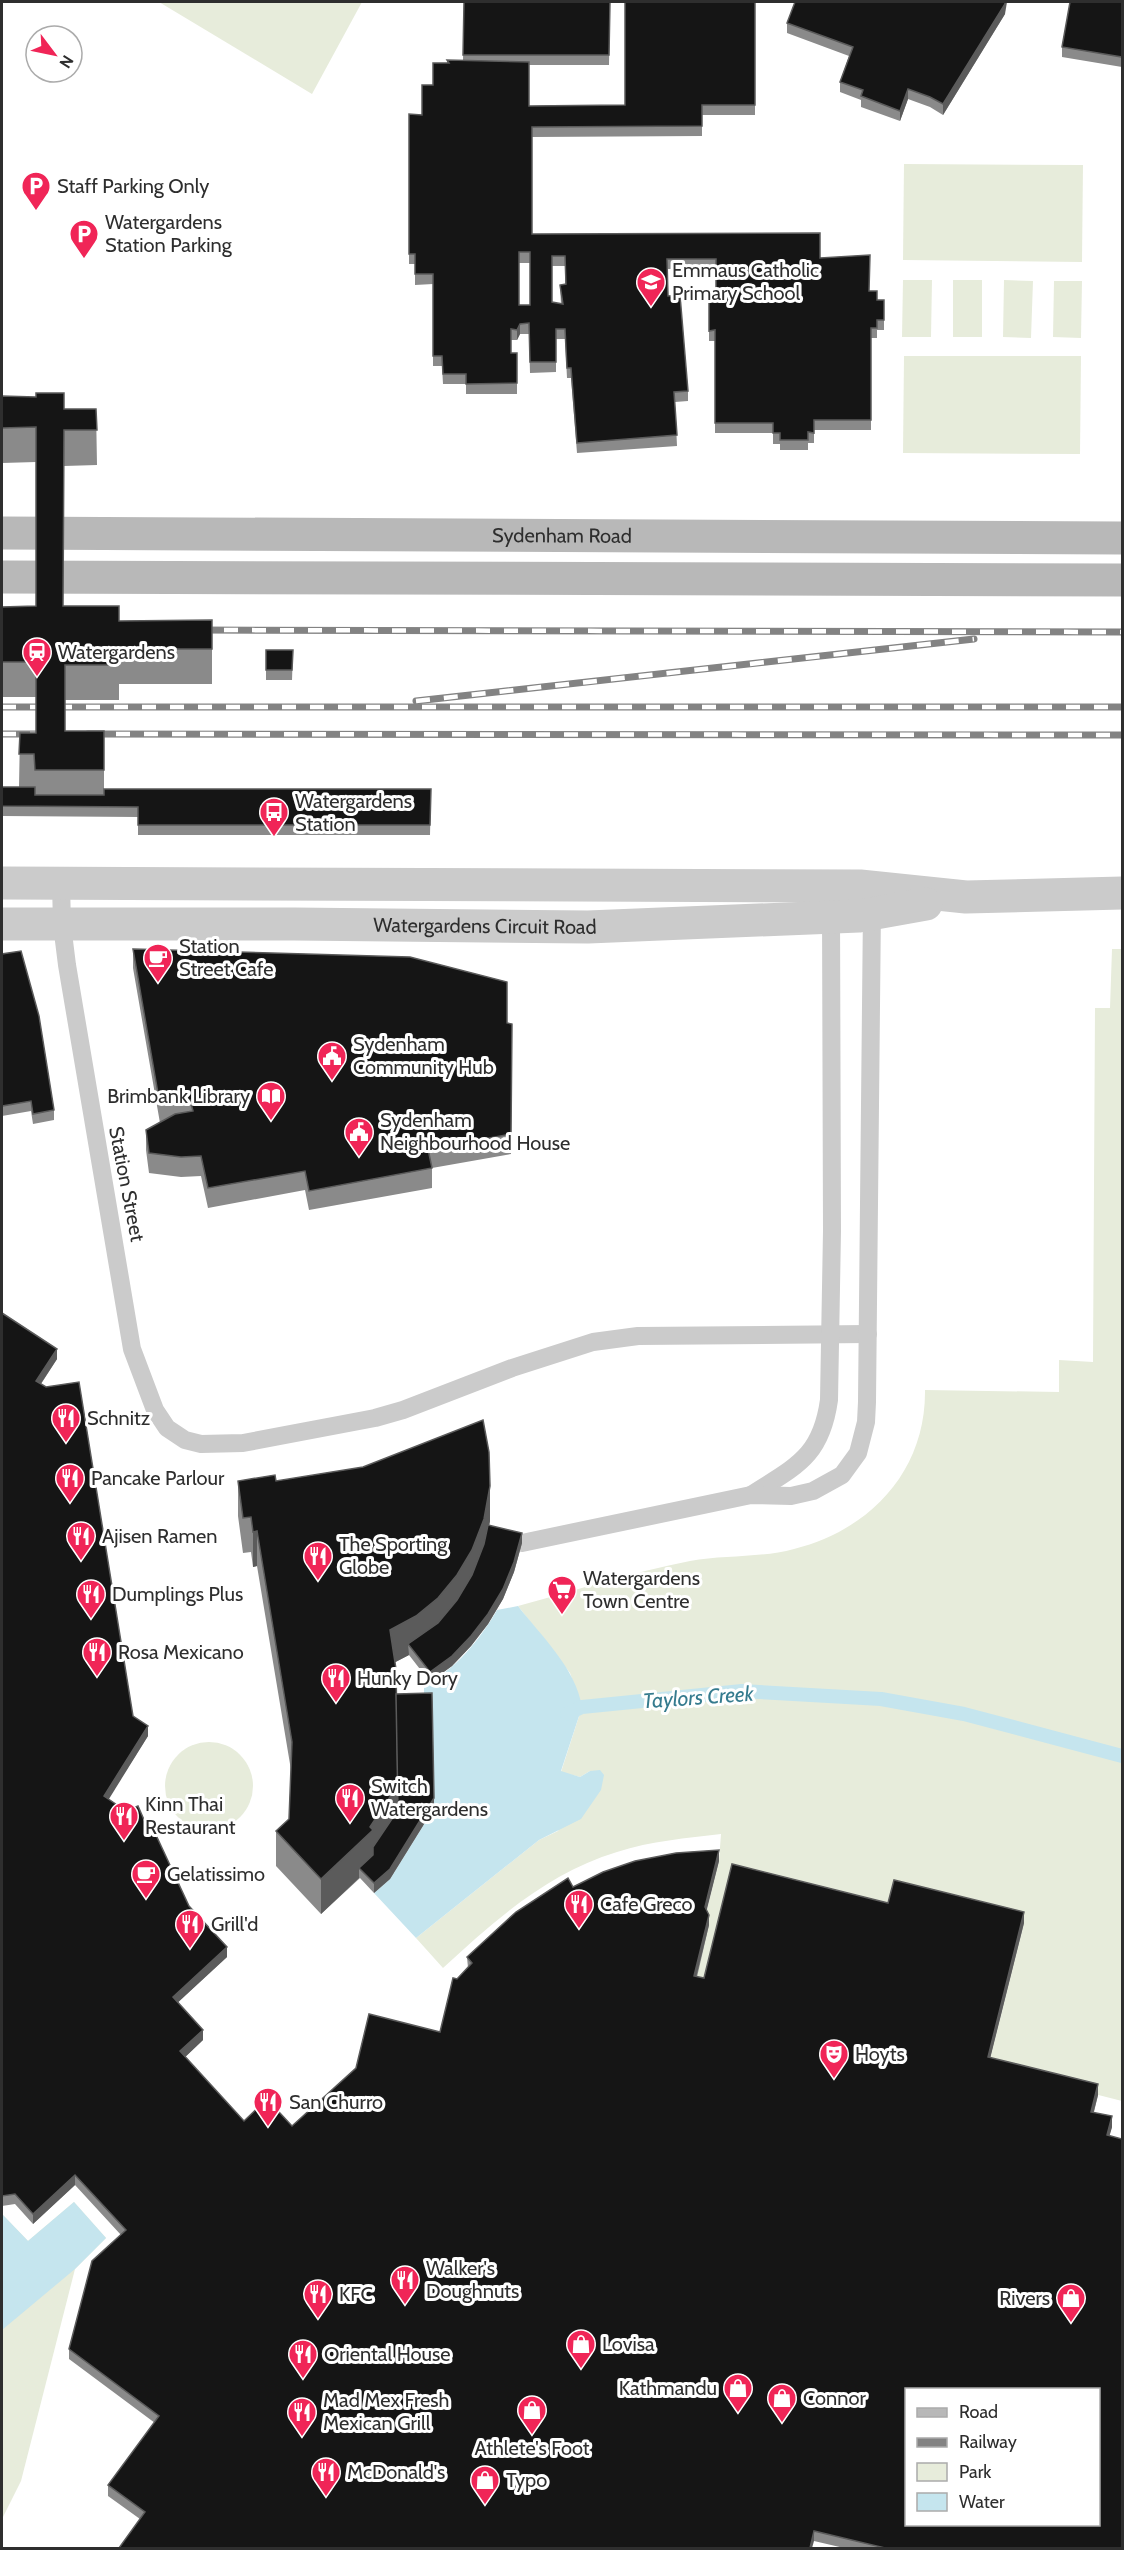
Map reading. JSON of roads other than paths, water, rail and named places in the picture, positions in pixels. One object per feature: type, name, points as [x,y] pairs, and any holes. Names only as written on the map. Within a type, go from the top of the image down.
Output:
[{"type":"street","name":"Sydenham Road","points":[[2,533],[1122,538]]},
{"type":"street","points":[[160,534],[175,578]]},
{"type":"street","points":[[2,577],[1122,580]]},
{"type":"street","name":"Watergardens Circuit Road","points":[[2,883],[831,901],[1122,893]]},
{"type":"street","name":"Watergardens Circuit Road","points":[[2,924],[192,923],[588,927],[831,901]]},
{"type":"lane","name":"Station Street","points":[[61,883],[62,925],[94,1130],[132,1349],[155,1410],[167,1428],[185,1440],[201,1444],[243,1443],[375,1418],[414,1406],[512,1368],[593,1342],[638,1336],[830,1335]]},
{"type":"lane","points":[[751,1495],[808,1455],[819,1438],[826,1419],[829,1400],[831,901]]},
{"type":"lane","points":[[522,1543],[751,1495],[791,1496],[813,1491],[842,1476],[858,1453],[862,1441],[867,1402],[872,901]]},
{"type":"lane","points":[[830,1335],[868,1334]]},
{"type":"water","points":[[518,1606],[565,1666],[573,1679],[582,1707],[561,1771],[580,1777],[590,1771],[600,1770],[604,1775],[601,1790],[581,1819],[539,1840],[416,1938],[374,1893],[390,1879],[434,1808],[424,1685],[446,1671],[466,1653],[497,1610]]},
{"type":"water","points":[[74,2202],[106,2238],[75,2269],[2,2330],[2,2214],[28,2241]]},
{"type":"waterway","name":"Taylors Creek","points":[[567,1714],[582,1707],[742,1691],[881,1699],[964,1714],[1122,1756]]},
{"type":"railway","points":[[196,630],[1122,632]]},
{"type":"railway","points":[[416,701],[974,639]]},
{"type":"railway","points":[[2,707],[1122,707]]},
{"type":"railway","points":[[2,734],[37,734]]},
{"type":"railway","points":[[88,734],[1122,735]]},
{"type":"place","name":"Staff Parking Only","points":[[36,212]]},
{"type":"place","name":"Watergardens Station Parking","points":[[84,260]]},
{"type":"place","name":"Emmaus Catholic Primary School","points":[[651,308]]},
{"type":"place","name":"Watergardens","points":[[37,678]]},
{"type":"place","name":"Watergardens Station","points":[[274,838]]},
{"type":"place","name":"Station Street Cafe","points":[[158,984]]},
{"type":"place","name":"Sydenham Community Hub","points":[[332,1082]]},
{"type":"place","name":"Brimbank Library","points":[[271,1122]]},
{"type":"place","name":"Sydenham Neighbourhood House","points":[[359,1158]]},
{"type":"place","name":"Schnitz","points":[[66,1444]]},
{"type":"place","name":"Pancake Parlour","points":[[70,1504]]},
{"type":"place","name":"Ajisen Ramen","points":[[81,1562]]},
{"type":"place","name":"The Sporting Globe","points":[[318,1582]]},
{"type":"place","name":"Watergardens Town Centre","points":[[562,1616]]},
{"type":"place","name":"Dumplings Plus","points":[[91,1620]]},
{"type":"place","name":"Rosa Mexicano","points":[[97,1678]]},
{"type":"place","name":"Hunky Dory","points":[[336,1704]]},
{"type":"place","name":"Switch Watergardens","points":[[350,1824]]},
{"type":"place","name":"Kinn Thai Restaurant","points":[[124,1842]]},
{"type":"place","name":"Gelatissimo","points":[[146,1900]]},
{"type":"place","name":"Cafe Greco","points":[[579,1930]]},
{"type":"place","name":"Grill'd","points":[[190,1950]]},
{"type":"place","name":"Hoyts","points":[[834,2080]]},
{"type":"place","name":"San Churro","points":[[268,2128]]},
{"type":"place","name":"Walker's Doughnuts","points":[[405,2306]]},
{"type":"place","name":"KFC","points":[[318,2320]]},
{"type":"place","name":"Rivers","points":[[1071,2324]]},
{"type":"place","name":"Lovisa","points":[[581,2370]]},
{"type":"place","name":"Oriental House","points":[[303,2380]]},
{"type":"place","name":"Kathmandu","points":[[738,2414]]},
{"type":"place","name":"Connor","points":[[782,2424]]},
{"type":"place","name":"Athlete's Foot","points":[[532,2436]]},
{"type":"place","name":"Mad Mex Fresh Mexican Grill","points":[[302,2438]]},
{"type":"place","name":"McDonald's","points":[[326,2498]]},
{"type":"place","name":"Typo","points":[[485,2506]]}]
